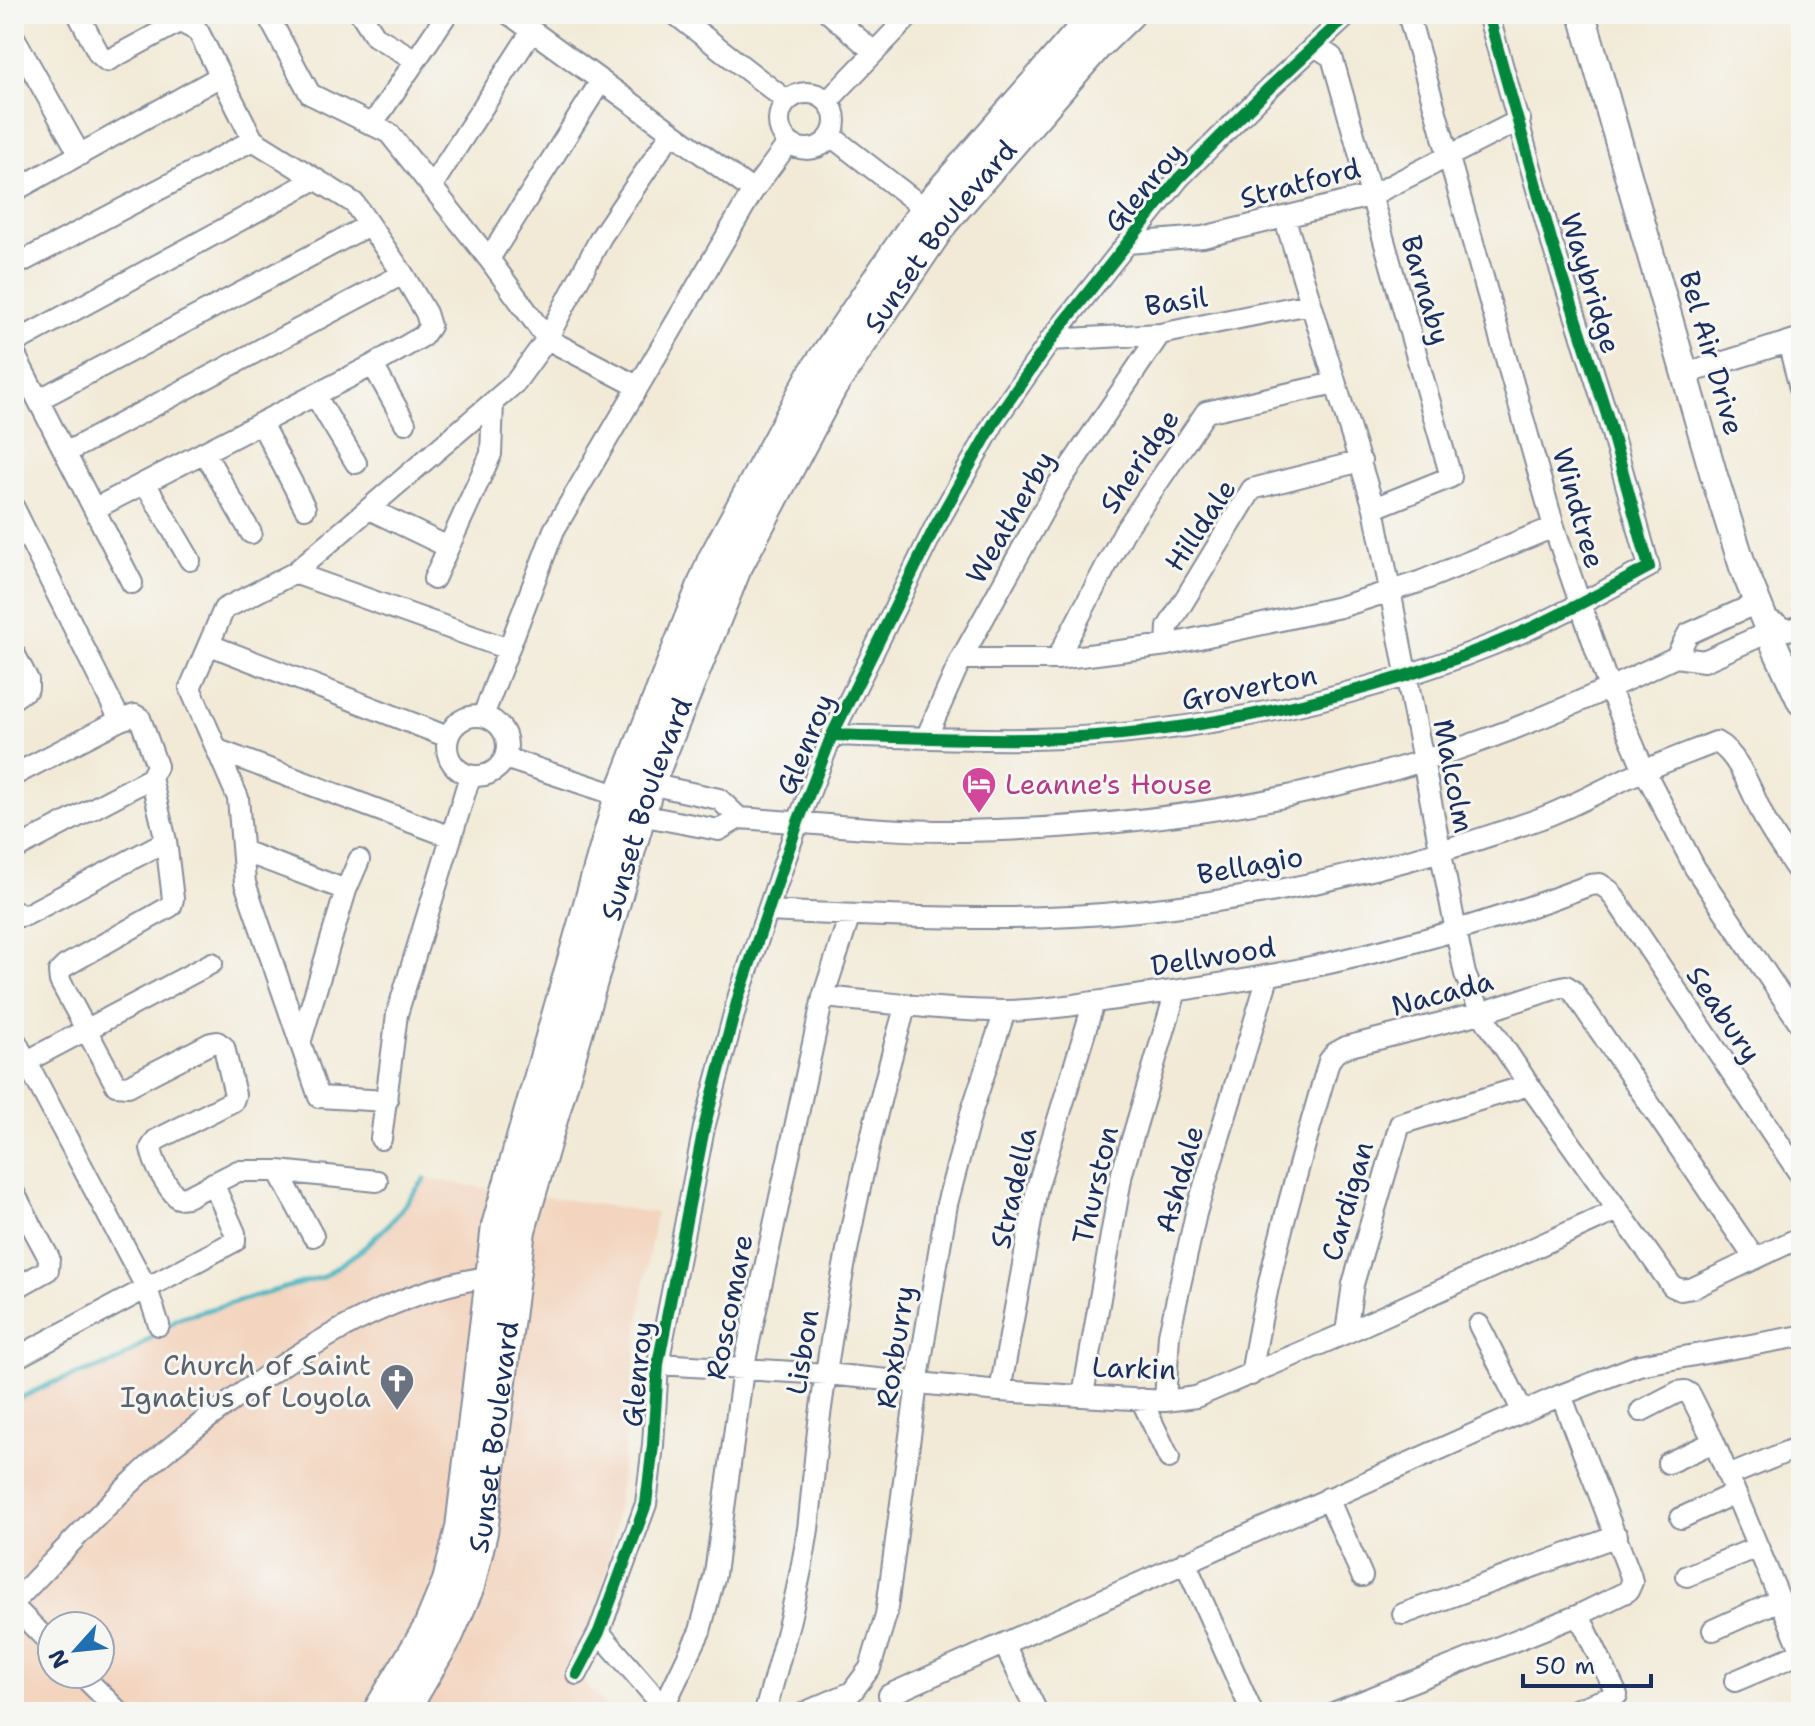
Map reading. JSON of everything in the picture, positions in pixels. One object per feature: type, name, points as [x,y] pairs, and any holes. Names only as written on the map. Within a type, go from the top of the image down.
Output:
[{"type":"main road","name":"Sunset Boulevard","points":[[403,1712],[447,1637],[469,1586],[482,1532],[503,1275],[497,1226],[630,805],[713,560],[814,373],[1096,14]]},
{"type":"main road","name":"Sunset Boulevard","points":[[630,805],[649,784],[736,568],[832,386],[935,216],[1129,14]]},
{"type":"main road","name":"Sunset Boulevard","points":[[378,1712],[428,1629],[448,1581],[461,1528],[503,1275]]},
{"type":"street","points":[[78,14],[99,54],[107,61],[173,18],[198,31],[253,140],[354,203],[403,274],[426,313],[430,326],[423,336],[373,365],[94,509]]},
{"type":"street","points":[[267,14],[310,94],[389,133],[489,259],[547,339],[637,386]]},
{"type":"street","points":[[361,14],[375,36],[416,60]]},
{"type":"street","points":[[372,125],[447,14]]},
{"type":"street","points":[[509,14],[753,191]]},
{"type":"street","points":[[675,14],[787,101]]},
{"type":"street","points":[[830,14],[874,52]]},
{"type":"street","points":[[828,101],[911,14]]},
{"type":"street","name":"Glenroy","points":[[577,1674],[599,1632],[646,1504],[658,1364],[704,1128],[739,995],[798,822],[832,735],[935,527],[996,419],[1050,340],[1179,178],[1349,14]]},
{"type":"street","name":"Windtree","points":[[1408,14],[1554,527],[1609,688],[1644,770],[1695,868],[1801,1025]]},
{"type":"street","name":"Waybridge","points":[[1488,14],[1552,243],[1607,415],[1649,567]]},
{"type":"street","name":"Bel Air Drive","points":[[1582,14],[1718,489],[1743,567],[1801,702]]},
{"type":"street","points":[[431,187],[532,31]]},
{"type":"street","points":[[14,37],[80,155]]},
{"type":"street","name":"Barnaby","points":[[1315,46],[1332,57],[1451,477],[1374,508]]},
{"type":"street","points":[[16,185],[80,155],[219,77]]},
{"type":"street","points":[[489,259],[601,81]]},
{"type":"street","points":[[803,93],[820,95],[828,101],[835,118],[831,136],[816,148],[807,149],[789,142],[780,127],[782,108],[787,101],[803,93]]},
{"type":"street","name":"Stratford","points":[[1128,243],[1203,237],[1370,196],[1520,120]]},
{"type":"street","points":[[387,1101],[319,1097],[245,883],[238,798],[190,688],[224,609],[294,573],[515,383],[547,339],[601,237],[672,132]]},
{"type":"street","points":[[831,136],[935,216]]},
{"type":"street","points":[[14,266],[253,140]]},
{"type":"street","points":[[483,716],[554,530],[753,191],[789,142]]},
{"type":"street","points":[[14,343],[314,180]]},
{"type":"street","name":"Malcolm","points":[[1285,219],[1374,508],[1465,974],[1481,1013],[1672,1286],[1681,1290],[1693,1288],[1755,1259]]},
{"type":"street","points":[[38,400],[369,225]]},
{"type":"street","points":[[65,453],[403,274]]},
{"type":"street","name":"Basil","points":[[1050,340],[1160,334],[1309,304]]},
{"type":"street","name":"Weatherby","points":[[926,738],[961,659],[1057,486],[1160,334]]},
{"type":"street","points":[[1685,374],[1795,340],[1801,392]]},
{"type":"street","points":[[14,353],[132,583]]},
{"type":"street","points":[[373,365],[405,423]]},
{"type":"street","name":"Sheridge","points":[[1057,659],[1124,532],[1206,412],[1335,383]]},
{"type":"street","points":[[315,395],[356,463]]},
{"type":"street","points":[[434,579],[491,454],[493,403]]},
{"type":"street","points":[[261,423],[305,508]]},
{"type":"street","points":[[204,452],[251,533]]},
{"type":"street","name":"Hilldale","points":[[1167,645],[1168,627],[1252,489],[1361,461]]},
{"type":"street","points":[[145,483],[190,560]]},
{"type":"street","points":[[14,508],[120,720]]},
{"type":"street","points":[[369,509],[448,547]]},
{"type":"street","points":[[961,659],[1057,659],[1167,645],[1340,607],[1419,582],[1554,527]]},
{"type":"street","name":"Groverton","points":[[832,735],[1034,739],[1139,732],[1225,720],[1406,675],[1518,634],[1649,567]]},
{"type":"street","points":[[294,573],[508,649]]},
{"type":"street","points":[[505,758],[630,805],[719,830],[739,818],[960,831],[1115,823],[1222,810],[1281,798],[1424,760],[1549,715],[1676,657],[1704,661],[1763,617]]},
{"type":"street","points":[[1676,657],[1688,634],[1763,617],[1788,630],[1801,626]]},
{"type":"street","points":[[210,645],[448,737]]},
{"type":"street","points":[[14,653],[28,680],[28,688],[14,698]]},
{"type":"street","points":[[14,775],[135,715],[140,718],[157,766],[151,778],[14,850]]},
{"type":"street","points":[[483,716],[492,719],[504,732],[507,740],[505,758],[495,771],[479,777],[470,776],[454,765],[449,756],[448,737],[458,722],[483,716]]},
{"type":"street","name":"Bellagio","points":[[769,911],[1001,918],[1148,910],[1325,880],[1440,850],[1541,818],[1644,770],[1716,742],[1725,746],[1767,823],[1801,876]]},
{"type":"street","points":[[218,750],[451,837]]},
{"type":"street","points":[[381,1139],[397,1014],[470,776]]},
{"type":"street","points":[[151,778],[166,841],[173,899],[171,906],[59,972],[60,981],[116,1085],[128,1086],[211,1043],[217,1042],[224,1047],[235,1095],[233,1101],[156,1140],[151,1148],[172,1191],[178,1198],[187,1197],[238,1171],[278,1171],[377,1181]]},
{"type":"street","points":[[649,784],[719,799],[739,818]]},
{"type":"street","points":[[14,910],[21,916],[26,915],[166,841]]},
{"type":"street","points":[[243,851],[346,890]]},
{"type":"street","points":[[300,1043],[346,890],[359,860]]},
{"type":"street","name":"Dellwood","points":[[823,997],[1005,1011],[1176,991],[1268,977],[1456,931],[1600,884]]},
{"type":"street","name":"Seabury","points":[[1600,884],[1610,891],[1801,1176]]},
{"type":"street","name":"Roscomare","points":[[665,1710],[700,1631],[715,1574],[743,1370],[823,997],[850,915]]},
{"type":"street","points":[[20,1064],[212,963]]},
{"type":"street","name":"Ashdale","points":[[1165,1401],[1169,1335],[1196,1213],[1268,977]]},
{"type":"street","name":"Nacada","points":[[1251,1375],[1289,1200],[1329,1061],[1335,1053],[1346,1047],[1481,1013],[1557,988],[1566,986],[1572,990],[1755,1259]]},
{"type":"street","name":"Thurston","points":[[1083,1395],[1122,1173],[1176,991]]},
{"type":"street","name":"Stradella","points":[[1000,1391],[1037,1188],[1094,1002]]},
{"type":"street","name":"Lisbon","points":[[765,1712],[791,1618],[807,1531],[827,1374],[854,1214],[885,1076],[906,1004]]},
{"type":"street","name":"Roxburry","points":[[806,1712],[852,1692],[870,1668],[886,1615],[917,1384],[947,1204],[972,1110],[1005,1011]]},
{"type":"street","points":[[14,1038],[20,1064],[147,1289],[159,1325]]},
{"type":"street","name":"Cardigan","points":[[1346,1333],[1353,1284],[1400,1124],[1529,1085]]},
{"type":"street","points":[[278,1171],[313,1236]]},
{"type":"street","points":[[14,1359],[235,1241],[235,1233],[213,1183]]},
{"type":"street","points":[[14,1193],[19,1214],[49,1258],[50,1265],[48,1270],[14,1289]]},
{"type":"street","name":"Larkin","points":[[658,1364],[827,1374],[1000,1391],[1165,1401],[1196,1397],[1618,1210]]},
{"type":"street","points":[[1755,1259],[1801,1237]]},
{"type":"street","points":[[36,1628],[14,1605],[133,1480],[254,1384],[317,1341],[362,1318],[438,1288],[503,1275]]},
{"type":"street","points":[[1479,1325],[1523,1412]]},
{"type":"street","points":[[889,1695],[1561,1395],[1639,1365],[1801,1336]]},
{"type":"street","points":[[1641,1411],[1685,1391],[1690,1394],[1714,1442],[1801,1652],[1735,1681]]},
{"type":"street","points":[[1336,1712],[1579,1615],[1628,1591],[1632,1582],[1630,1574],[1561,1395]]},
{"type":"street","points":[[1141,1399],[1169,1458]]},
{"type":"street","points":[[1668,1463],[1714,1442]]},
{"type":"street","points":[[1681,1518],[1732,1484],[1800,1451]]},
{"type":"street","points":[[1328,1498],[1362,1576]]},
{"type":"street","points":[[1403,1614],[1617,1536]]},
{"type":"street","points":[[1687,1576],[1758,1547]]},
{"type":"street","points":[[1185,1562],[1252,1712]]},
{"type":"street","points":[[1713,1630],[1780,1600]]},
{"type":"street","points":[[1569,1712],[1617,1695],[1579,1615]]},
{"type":"street","points":[[599,1632],[665,1710]]},
{"type":"street","points":[[1004,1644],[1037,1712]]},
{"type":"street","points":[[97,1690],[119,1712]]},
{"type":"shaded area","points":[[425,1179],[656,1213],[643,1290],[613,1540],[603,1591],[590,1631],[572,1669],[611,1712],[14,1712],[14,1401],[52,1383],[117,1362],[179,1318],[325,1278],[364,1248],[393,1220]]},
{"type":"waterway","points":[[14,1401],[52,1383],[117,1362],[179,1318],[323,1277],[364,1248],[393,1220],[425,1179]]},
{"type":"cycle path","points":[[577,1674],[599,1632],[646,1504],[658,1364],[704,1128],[739,995],[798,822],[832,735],[935,527],[996,419],[1056,333],[1179,178],[1349,14]]},
{"type":"cycle path","points":[[832,735],[1007,739],[1093,736],[1218,721],[1280,709],[1343,694],[1463,656],[1553,618],[1649,567],[1607,415],[1552,243],[1488,14]]},
{"type":"place","name":"Leanne's House","points":[[979,815]]},
{"type":"place","name":"Church of Saint Ignatius of Loyola","points":[[397,1412]]}]
